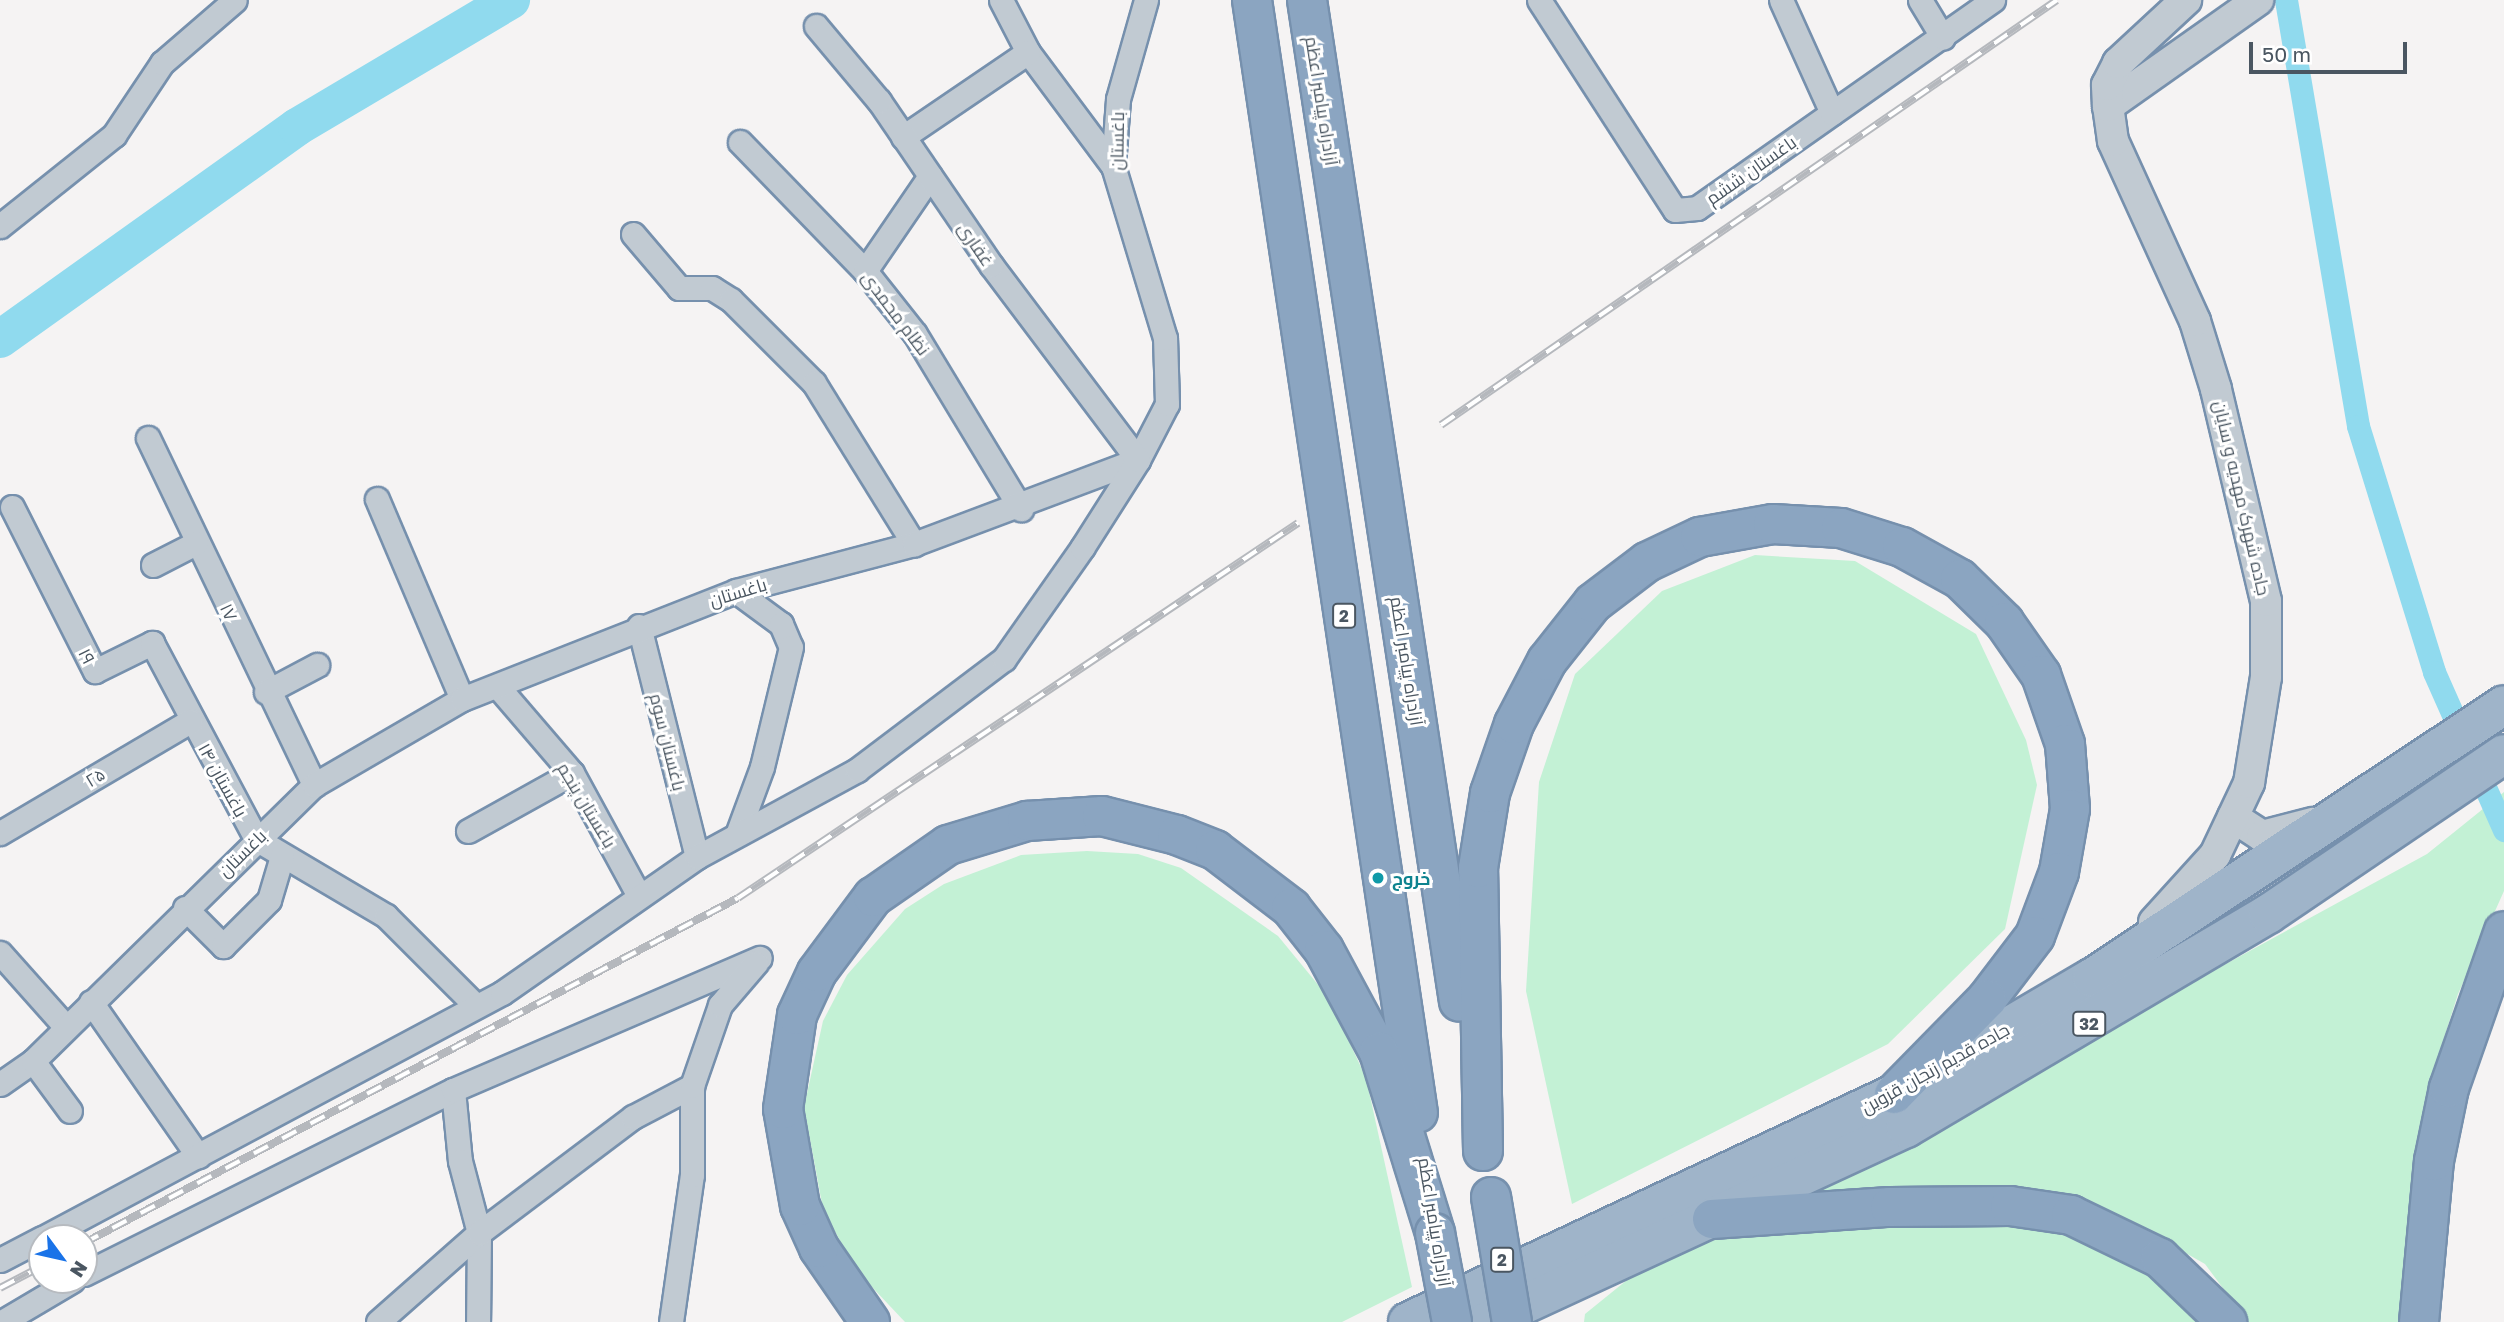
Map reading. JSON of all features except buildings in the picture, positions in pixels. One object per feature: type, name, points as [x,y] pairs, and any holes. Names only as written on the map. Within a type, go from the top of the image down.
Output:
[{"type":"highway","name":"آزادراه پیامبر اعظم","points":[[1252,0],[1435,1233],[1452,1322]]},
{"type":"highway","name":"آزادراه پیامبر اعظم","points":[[1307,0],[1483,1151],[1512,1322]]},
{"type":"highway","points":[[1483,1151],[1478,868],[1490,793],[1514,724],[1547,661],[1594,603],[1647,562],[1700,537],[1773,524],[1841,528],[1902,547],[1960,579],[2004,622],[2041,675],[2065,744],[2070,808],[2059,872],[2035,936],[1987,999],[1894,1094]]},
{"type":"highway","name":"جاده قدیم زنجان قزوین","points":[[1408,1322],[1894,1094],[2092,978],[2360,803],[2504,705]]},
{"type":"highway","name":"جاده قدیم زنجان قزوین","points":[[1486,1322],[1906,1128],[2111,1012],[2504,754]]},
{"type":"highway","points":[[870,1322],[819,1248],[800,1206],[783,1109],[797,1015],[817,972],[873,897],[948,845],[1027,821],[1102,816],[1177,835],[1215,850],[1291,908],[1324,950],[1379,1052],[1435,1233]]},
{"type":"highway","points":[[2420,1322],[2434,1161],[2449,1088],[2504,931]]},
{"type":"highway","points":[[1712,1219],[1889,1206],[2010,1206],[2071,1215],[2160,1258],[2227,1322]]},
{"type":"street","points":[[0,226],[114,135],[162,63],[234,0]]},
{"type":"street","points":[[1001,0],[1028,52],[1113,166]]},
{"type":"street","name":"باغستان","points":[[0,1084],[33,1061],[185,908],[314,785],[462,699],[498,687],[639,626],[736,590],[914,544],[1021,509],[1138,460],[1167,404],[1165,338],[1113,166],[1118,99],[1146,0]]},
{"type":"street","name":"باغستان ششم","points":[[1539,0],[1675,210],[1697,208],[1943,38],[1993,0]]},
{"type":"street","points":[[1781,0],[1832,113]]},
{"type":"street","points":[[1920,0],[1943,38]]},
{"type":"street","name":"جاده شهرک مهدیه و سایان","points":[[2092,978],[2192,886],[2233,817],[2262,729],[2266,601],[2202,344],[2113,141],[2108,106],[2107,85],[2118,63],[2186,0]]},
{"type":"street","points":[[2108,106],[2258,0]]},
{"type":"street","name":"غفاری","points":[[816,26],[903,137],[1138,460]]},
{"type":"street","points":[[903,137],[1028,52]]},
{"type":"street","name":"نظام محمدی","points":[[740,142],[866,271],[955,394],[1021,509]]},
{"type":"street","points":[[866,271],[930,176]]},
{"type":"street","points":[[633,234],[679,288],[712,288],[731,300],[814,383],[914,544]]},
{"type":"street","name":"۱۷","points":[[148,438],[266,692],[314,785]]},
{"type":"street","points":[[69,1224],[476,1006],[696,857],[738,832],[858,770],[1004,659],[1138,460]]},
{"type":"street","points":[[377,499],[462,699]]},
{"type":"street","name":"۱۹","points":[[12,507],[95,671],[152,643],[190,721]]},
{"type":"street","points":[[153,565],[197,543]]},
{"type":"street","points":[[736,590],[781,624],[791,647],[762,767],[738,832]]},
{"type":"street","name":"باغستان سوم","points":[[639,626],[696,857]]},
{"type":"street","points":[[266,692],[317,665]]},
{"type":"street","name":"باغستان پنجم","points":[[498,687],[572,773],[639,896]]},
{"type":"street","name":"۲۵","points":[[0,833],[190,721]]},
{"type":"street","name":"باغستان ۱۴","points":[[190,721],[256,839]]},
{"type":"street","points":[[468,831],[572,773]]},
{"type":"street","points":[[2233,817],[2262,836],[2299,829],[2360,803]]},
{"type":"street","points":[[256,839],[386,916],[476,1006]]},
{"type":"street","points":[[185,908],[223,946],[269,900],[282,856]]},
{"type":"street","points":[[0,953],[66,1027]]},
{"type":"street","points":[[98,1267],[453,1090],[760,958],[720,1005],[692,1086],[692,1175],[671,1322]]},
{"type":"street","points":[[91,1002],[198,1156]]},
{"type":"street","points":[[33,1061],[70,1111]]},
{"type":"street","points":[[378,1322],[479,1233],[633,1117],[692,1086]]},
{"type":"street","points":[[453,1090],[460,1161],[479,1233],[478,1322]]},
{"type":"street","points":[[0,1260],[28,1245]]},
{"type":"street","points":[[2,1322],[49,1294]]},
{"type":"green space","points":[[1755,555],[1855,561],[1976,634],[2026,740],[2037,785],[2005,929],[1888,1044],[1572,1204],[1526,991],[1539,782],[1575,674],[1662,591]]},
{"type":"green space","points":[[2504,792],[2504,891],[2458,994],[2431,1079],[2416,1167],[2418,1322],[2248,1322],[2205,1264],[2131,1222],[2013,1186],[1805,1194],[2427,854]]},
{"type":"green space","points":[[1087,851],[1138,854],[1181,868],[1278,936],[1329,998],[1366,1078],[1412,1287],[1342,1322],[905,1322],[855,1269],[823,1209],[804,1107],[823,1021],[847,975],[905,909],[944,884],[1021,855]]},
{"type":"green space","points":[[2003,1218],[2119,1248],[2209,1322],[1584,1322],[1585,1314],[1653,1259],[1716,1233]]},
{"type":"waterway","points":[[0,339],[297,127],[511,0]]},
{"type":"waterway","points":[[2286,0],[2358,426],[2434,672],[2504,830]]},
{"type":"railway","points":[[1441,425],[2057,0]]},
{"type":"railway","points":[[98,1236],[738,898],[1298,523]]},
{"type":"railway","points":[[0,1288],[28,1273]]},
{"type":"place","name":"خروج","points":[[1378,878]]}]
